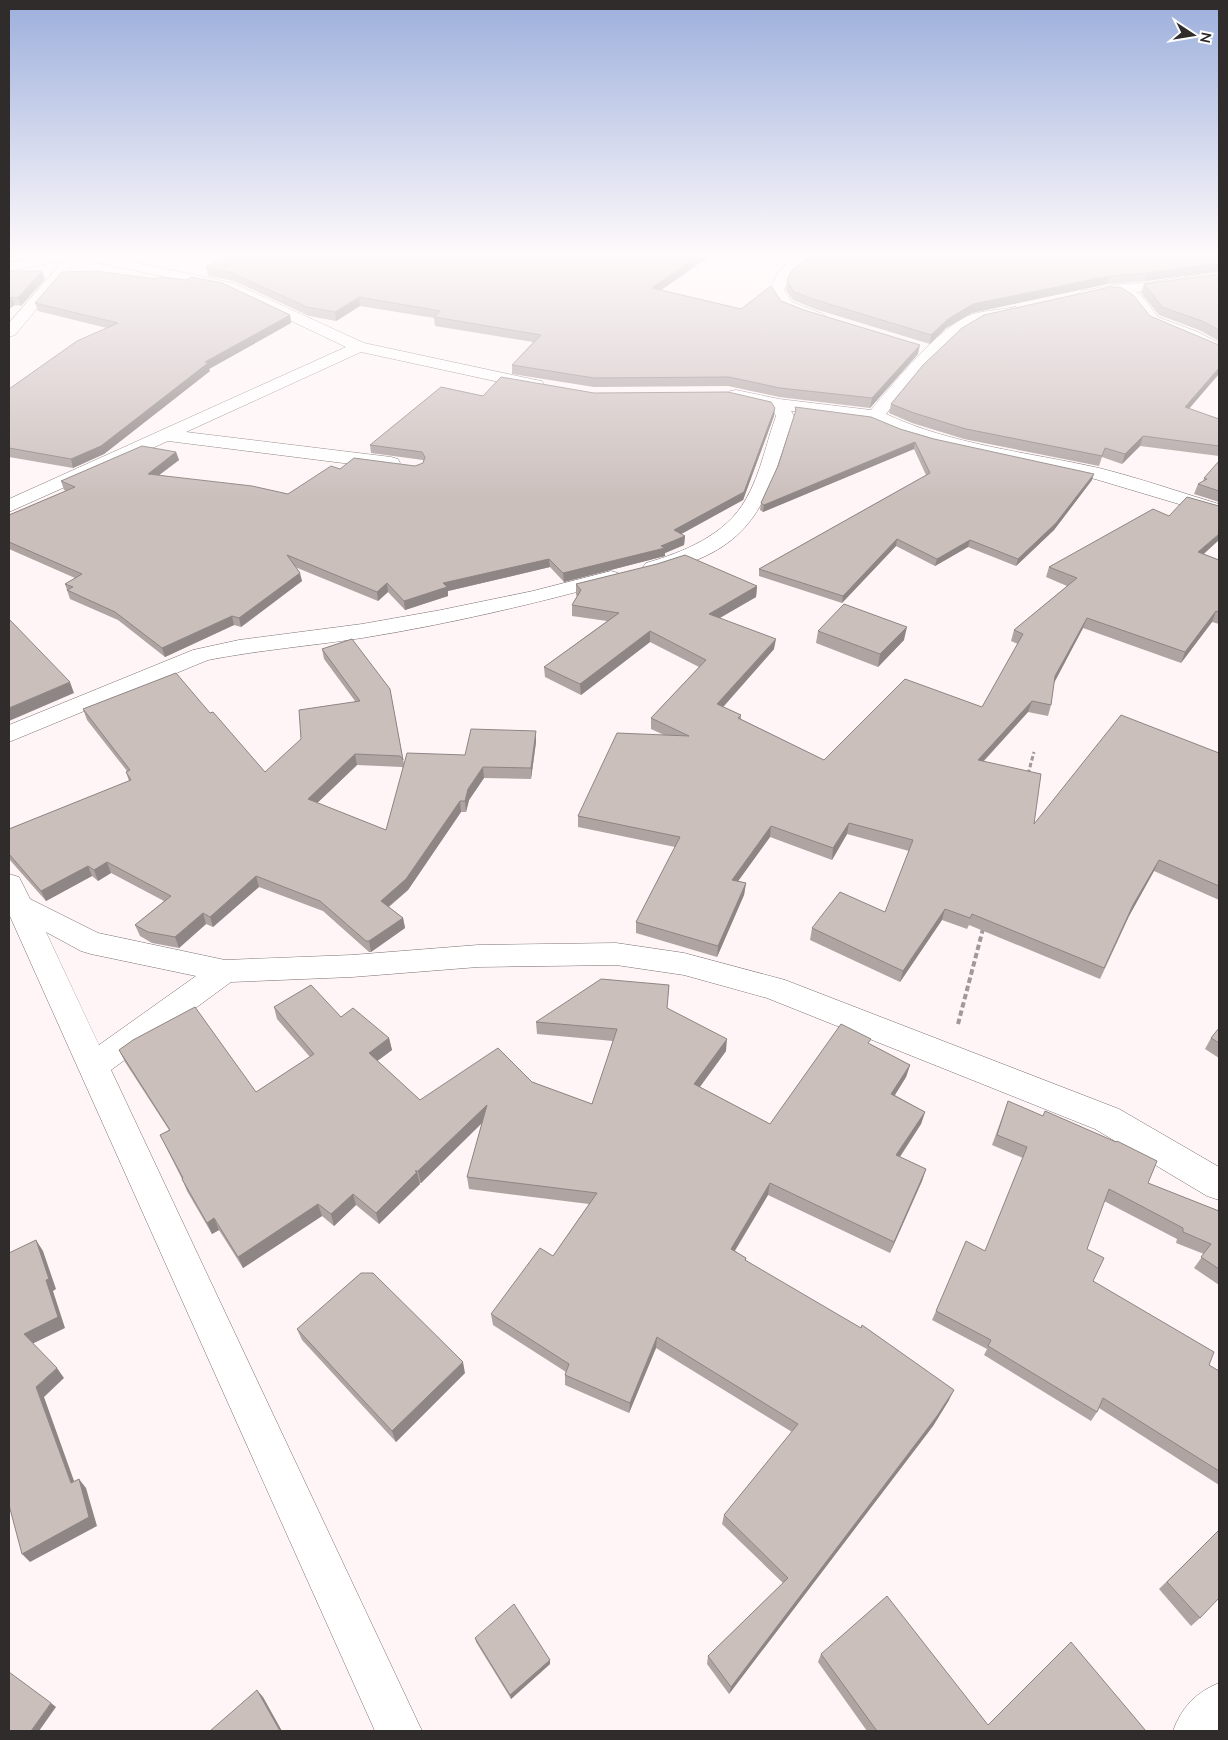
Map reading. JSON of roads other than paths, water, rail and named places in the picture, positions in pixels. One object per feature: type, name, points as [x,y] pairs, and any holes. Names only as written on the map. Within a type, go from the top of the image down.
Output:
[{"type":"street","points":[[338,337],[359,347],[459,370],[551,388]]},
{"type":"street","points":[[875,416],[914,370],[949,337]]},
{"type":"street","points":[[1196,337],[1219,349]]},
{"type":"street","points":[[916,346],[934,352]]},
{"type":"street","points":[[9,506],[359,347]]},
{"type":"street","points":[[719,393],[728,393],[779,404],[875,416],[905,430],[938,440],[1098,474],[1219,510]]},
{"type":"street","points":[[9,734],[201,655],[239,647],[362,631],[441,617],[535,597],[677,561],[720,538],[742,518],[756,499],[784,416],[779,404]]},
{"type":"street","points":[[165,435],[405,465]]},
{"type":"street","points":[[14,895],[91,943],[225,971],[352,966],[478,956],[616,954],[684,964],[774,988],[1107,1119],[1219,1185]]},
{"type":"street","points":[[14,895],[399,1731]]},
{"type":"street","points":[[93,1066],[225,971]]},
{"type":"street","points":[[1196,1731],[1219,1706]]}]
